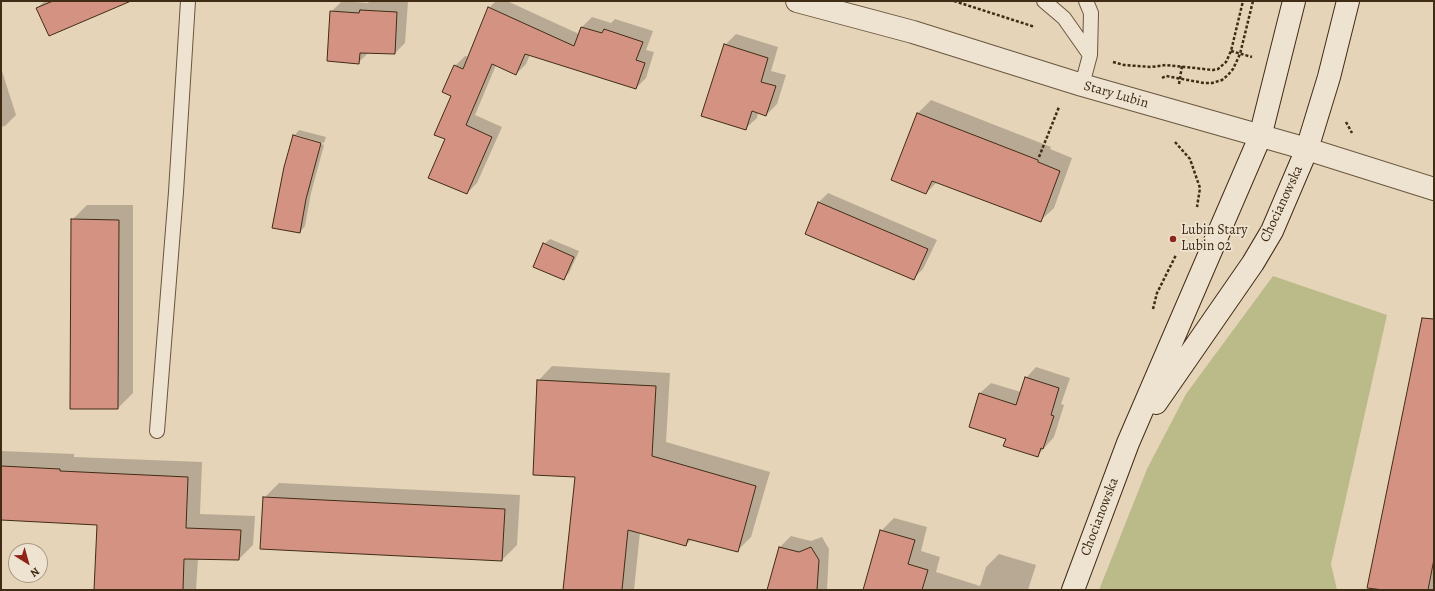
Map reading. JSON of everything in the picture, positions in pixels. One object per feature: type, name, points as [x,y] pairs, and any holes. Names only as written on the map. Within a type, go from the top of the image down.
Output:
[{"type":"street","name":"Stary Lubin","points":[[797,1],[913,32],[1082,85],[1260,137],[1307,149],[1434,189]]},
{"type":"street","name":"Chocianowska","points":[[1073,590],[1128,444],[1260,137],[1294,1]]},
{"type":"street","name":"Chocianowska","points":[[1128,444],[1253,263],[1272,231],[1307,149],[1329,76],[1348,1]]},
{"type":"lane","points":[[157,431],[176,192],[188,1]]},
{"type":"lane","points":[[1044,1],[1064,18],[1090,55]]},
{"type":"lane","points":[[1082,85],[1090,55],[1091,13],[1086,1]]},
{"type":"path","points":[[1147,104],[1154,83],[1160,78],[1166,76],[1204,83],[1212,83],[1222,80],[1228,75],[1233,69],[1240,54],[1254,1]]},
{"type":"path","points":[[1039,157],[1062,102]]},
{"type":"path","points":[[1344,116],[1353,136]]},
{"type":"green space","points":[[1273,276],[1387,315],[1331,564],[1337,590],[1099,590],[1147,469],[1186,394]]},
{"type":"building","points":[[53,1],[131,1],[49,36],[36,8]]},
{"type":"building","points":[[488,7],[574,46],[581,27],[602,33],[604,29],[643,42],[636,60],[645,63],[636,89],[525,54],[516,75],[492,64],[466,125],[492,137],[467,194],[428,178],[445,139],[434,135],[451,96],[442,92],[454,65],[463,69]]},
{"type":"building","points":[[360,10],[397,12],[395,54],[360,53],[359,64],[327,61],[330,11],[359,13]]},
{"type":"building","points":[[724,44],[768,58],[761,82],[776,86],[766,116],[752,111],[746,130],[701,116]]},
{"type":"building","points":[[917,113],[1038,160],[1038,162],[1060,171],[1041,222],[932,181],[926,194],[891,180]]},
{"type":"building","points":[[293,135],[321,143],[306,199],[300,233],[272,228],[284,167]]},
{"type":"building","points":[[818,202],[928,249],[914,280],[805,234]]},
{"type":"building","points":[[71,219],[119,220],[118,409],[70,409]]},
{"type":"building","points":[[543,243],[574,257],[564,280],[533,267]]},
{"type":"building","points":[[1422,318],[1434,319],[1434,559],[1428,590],[1384,590],[1367,588]]},
{"type":"building","points":[[1025,377],[1059,388],[1051,415],[1054,416],[1043,449],[1041,448],[1038,457],[1003,446],[1006,439],[969,427],[979,393],[1016,405]]},
{"type":"building","points":[[537,380],[656,386],[652,456],[756,486],[738,552],[688,539],[686,546],[628,530],[622,590],[563,590],[575,477],[533,475]]},
{"type":"building","points":[[1,466],[60,469],[60,471],[188,477],[186,528],[241,530],[239,560],[184,559],[183,590],[94,590],[97,525],[1,520]]},
{"type":"building","points":[[263,497],[505,509],[502,561],[260,549]]},
{"type":"building","points":[[880,530],[915,540],[908,564],[928,570],[922,590],[863,590]]},
{"type":"building","points":[[779,547],[799,552],[811,547],[819,560],[817,590],[767,590]]},
{"type":"place","name":"Lubin Stary Lubin 02","points":[[1173,239]]}]
